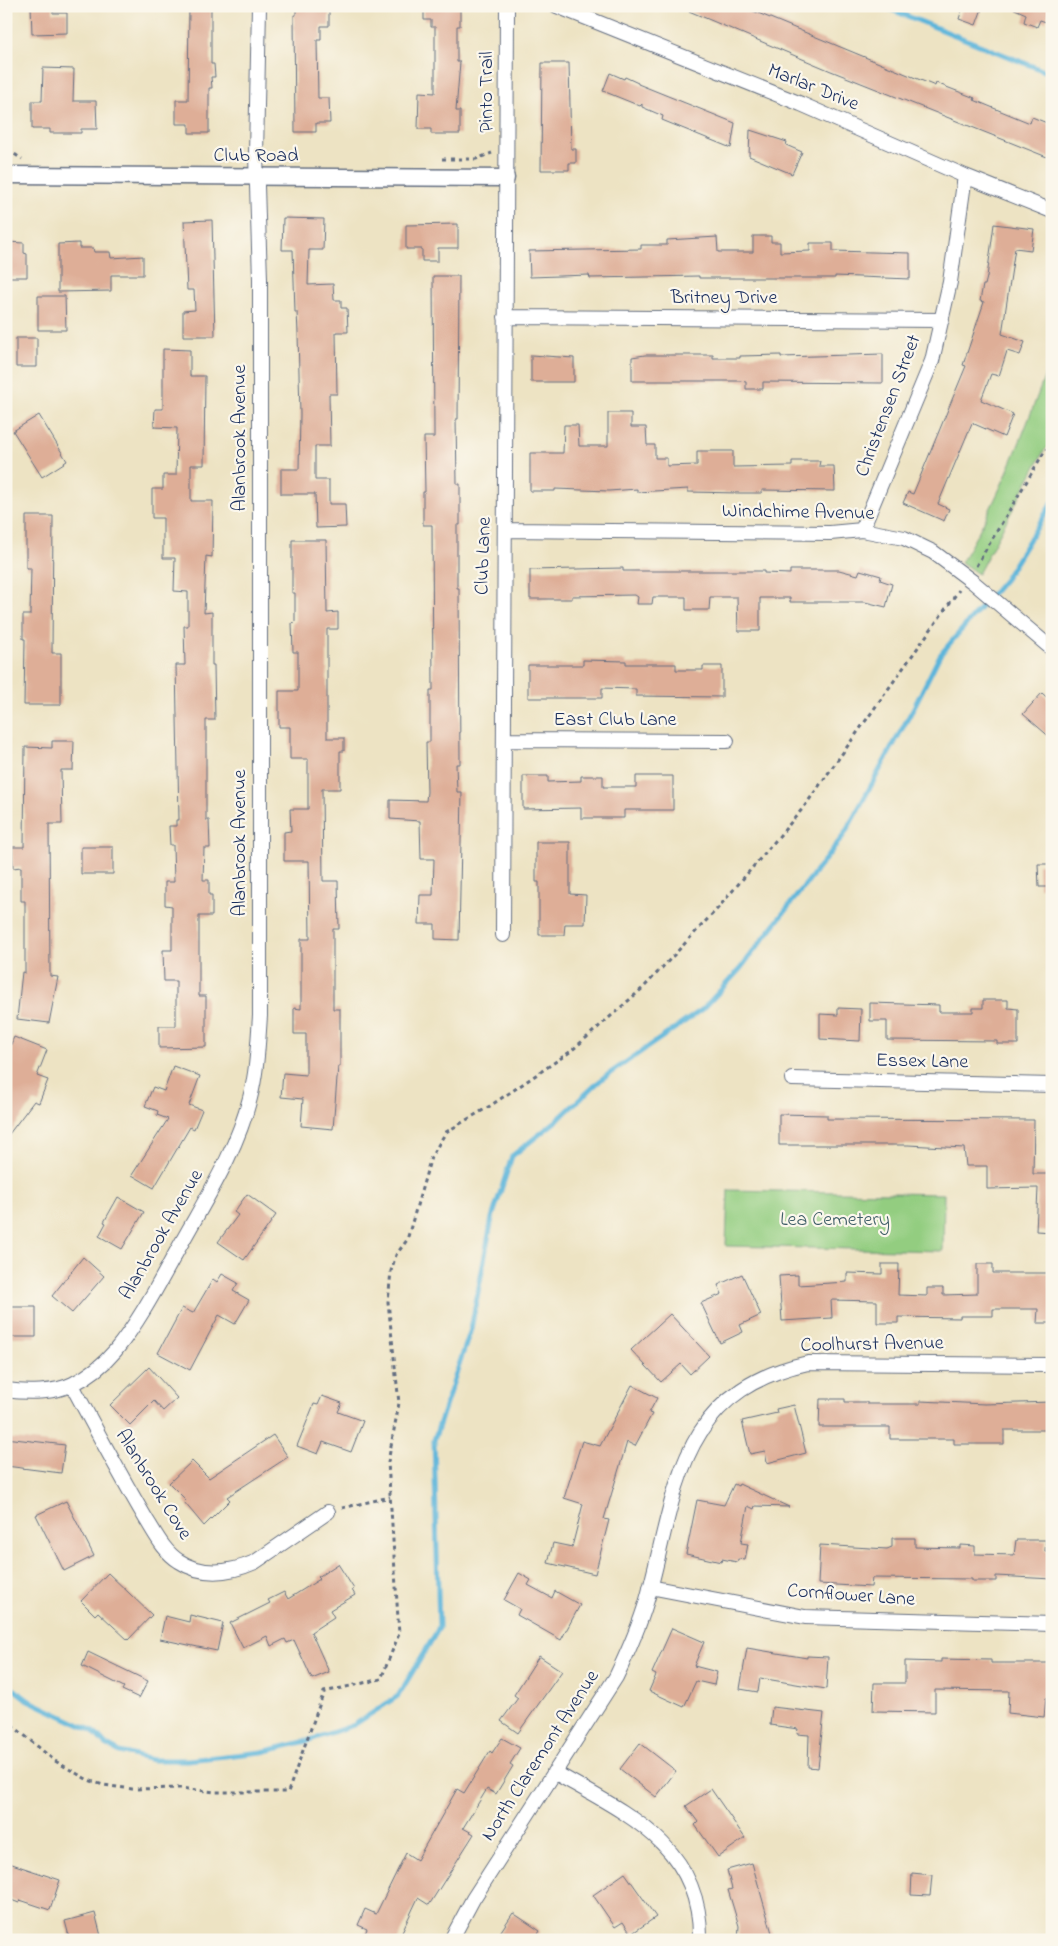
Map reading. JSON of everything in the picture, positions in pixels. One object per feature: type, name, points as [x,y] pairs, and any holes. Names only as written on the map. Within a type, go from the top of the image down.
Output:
[{"type":"street","points":[[256,177],[259,6]]},
{"type":"street","name":"Pinto Trail","points":[[506,178],[507,6]]},
{"type":"street","name":"Marlar Drive","points":[[557,6],[801,104],[965,176],[1052,211]]},
{"type":"street","name":"Club Road","points":[[6,175],[506,178]]},
{"type":"street","name":"Christensen Street","points":[[862,530],[932,361],[950,282],[965,176]]},
{"type":"street","name":"Alanbrook Avenue","points":[[6,1390],[27,1392],[72,1385],[94,1371],[113,1353],[154,1291],[223,1168],[235,1142],[250,1098],[257,1057],[260,1016],[260,279],[256,177]]},
{"type":"street","name":"Club Lane","points":[[503,935],[506,178]]},
{"type":"street","name":"Britney Drive","points":[[505,316],[942,320]]},
{"type":"street","name":"Windchime Avenue","points":[[506,530],[830,533],[862,530],[904,538],[933,552],[968,578],[1052,649]]},
{"type":"street","name":"East Club Lane","points":[[504,740],[727,740]]},
{"type":"street","name":"Essex Lane","points":[[792,1079],[1052,1085]]},
{"type":"street","name":"Coolhurst Avenue","points":[[650,1587],[674,1488],[690,1447],[717,1411],[742,1389],[759,1378],[783,1368],[825,1362],[1052,1365]]},
{"type":"street","name":"Alanbrook Cove","points":[[72,1385],[105,1447],[164,1548],[177,1560],[193,1569],[205,1572],[224,1571],[255,1562],[328,1512]]},
{"type":"street","name":"Cornflower Lane","points":[[650,1587],[805,1617],[1052,1624]]},
{"type":"street","name":"North Claremont Avenue","points":[[451,1940],[473,1899],[616,1678],[633,1640],[650,1587]]},
{"type":"street","points":[[554,1772],[624,1812],[660,1839],[678,1859],[687,1874],[696,1898],[701,1924],[700,1940]]},
{"type":"path","points":[[437,159],[476,159],[487,153],[506,152]]},
{"type":"path","points":[[6,1720],[56,1761],[88,1780],[103,1785],[132,1789],[181,1788],[214,1792],[288,1792],[324,1692],[381,1679],[400,1634],[388,1462],[399,1403],[388,1302],[391,1272],[396,1256],[407,1240],[431,1157],[446,1132],[490,1106],[570,1052],[644,987],[711,915],[804,807],[968,578],[1042,454],[1052,444]]},
{"type":"path","points":[[328,1512],[390,1497]]},
{"type":"green space","points":[[1052,356],[1052,443],[1044,451],[978,574],[961,562],[1001,487]]},
{"type":"green space","name":"Lea Cemetery","points":[[728,1190],[944,1194],[943,1251],[726,1246]]},
{"type":"building","points":[[31,6],[53,6],[53,13],[67,13],[67,33],[32,34]]},
{"type":"building","points":[[189,6],[211,6],[211,64],[214,64],[215,77],[211,77],[212,88],[209,88],[209,133],[189,133],[189,124],[176,124],[176,100],[188,100]]},
{"type":"building","points":[[296,6],[321,6],[321,9],[329,9],[329,26],[321,26],[321,40],[317,40],[318,98],[329,98],[330,123],[316,123],[316,132],[295,132],[294,15],[296,15]]},
{"type":"building","points":[[424,6],[460,6],[460,26],[457,26],[457,62],[460,62],[456,111],[460,111],[460,134],[431,134],[431,129],[418,129],[419,92],[435,93],[435,27],[431,27],[431,20],[424,20]]},
{"type":"building","points":[[677,6],[741,6],[935,86],[936,83],[975,98],[974,100],[1030,123],[1032,117],[1052,125],[1052,159],[831,71]]},
{"type":"building","points":[[963,6],[983,6],[976,25],[959,19]]},
{"type":"building","points":[[1008,6],[1051,6],[1046,22],[1040,20],[1037,27],[1024,22],[1026,14]]},
{"type":"building","points":[[542,63],[569,63],[571,149],[576,149],[576,163],[569,163],[569,170],[541,170]]},
{"type":"building","points":[[43,68],[74,69],[73,101],[96,101],[97,129],[81,129],[81,133],[50,133],[50,129],[32,129],[32,101],[42,101]]},
{"type":"building","points":[[610,73],[624,79],[625,77],[735,123],[731,148],[662,120],[663,116],[642,107],[642,104],[640,106],[603,91]]},
{"type":"building","points":[[750,130],[787,142],[786,145],[802,152],[792,174],[749,156]]},
{"type":"building","points":[[283,218],[324,219],[323,250],[309,250],[308,285],[333,284],[334,300],[341,300],[341,308],[347,308],[348,332],[336,332],[337,394],[329,394],[330,446],[315,446],[315,480],[329,480],[329,504],[345,504],[346,527],[316,528],[315,494],[281,494],[281,469],[299,469],[300,414],[293,250],[282,250]]},
{"type":"building","points":[[212,220],[215,336],[183,336],[183,311],[195,310],[194,290],[187,290],[184,221]]},
{"type":"building","points":[[458,224],[458,248],[438,248],[438,261],[422,261],[422,249],[406,249],[406,225]]},
{"type":"building","points":[[994,224],[1034,229],[1031,250],[1015,248],[1002,334],[1025,342],[1020,355],[1007,351],[999,376],[991,374],[981,400],[1013,414],[1004,437],[972,423],[938,504],[949,509],[944,521],[903,503],[908,492],[913,494],[966,366],[963,365],[984,302],[980,301],[983,285],[985,285],[987,277]]},
{"type":"building","points":[[753,236],[771,236],[771,242],[780,242],[780,252],[810,251],[810,243],[833,243],[833,251],[910,253],[910,279],[835,276],[835,278],[699,278],[699,276],[590,278],[589,275],[530,277],[529,251],[641,249],[641,245],[667,245],[667,240],[717,237],[718,252],[753,252]]},
{"type":"building","points":[[7,242],[24,243],[24,253],[27,254],[27,277],[6,277]]},
{"type":"building","points":[[79,243],[79,248],[93,248],[94,252],[110,252],[111,258],[143,256],[143,275],[111,275],[111,291],[58,292],[58,244]]},
{"type":"building","points":[[433,276],[459,276],[458,419],[456,419],[457,484],[460,484],[460,525],[457,525],[457,588],[459,588],[460,764],[456,764],[457,792],[462,792],[459,940],[435,939],[435,924],[419,924],[420,895],[433,895],[434,859],[421,859],[420,821],[390,819],[390,800],[426,801],[427,792],[426,742],[430,742],[430,690],[433,690],[432,525],[423,525],[423,492],[425,492],[424,437],[434,437]]},
{"type":"building","points":[[38,296],[65,296],[66,330],[38,330]]},
{"type":"building","points":[[16,338],[37,338],[37,367],[16,367]]},
{"type":"building","points":[[163,349],[190,350],[190,376],[205,376],[204,465],[191,465],[191,501],[213,501],[212,557],[206,556],[204,613],[212,612],[215,720],[206,720],[206,820],[209,820],[210,848],[204,848],[203,880],[209,880],[209,895],[212,895],[212,916],[199,916],[199,996],[206,996],[206,1047],[159,1048],[159,1026],[176,1026],[176,981],[164,981],[163,950],[172,950],[172,906],[165,905],[165,882],[174,882],[173,845],[170,845],[169,826],[176,826],[176,820],[179,820],[176,665],[185,665],[184,626],[188,626],[188,592],[174,591],[175,558],[163,558],[163,518],[152,518],[152,489],[163,489],[163,475],[176,475],[177,428],[154,427],[155,409],[163,409]]},
{"type":"building","points":[[883,354],[883,383],[763,382],[763,389],[746,389],[746,382],[740,381],[632,381],[632,357],[645,355],[713,355],[713,358],[740,358],[740,356],[781,355],[781,357]]},
{"type":"building","points":[[531,355],[574,358],[574,382],[531,382]]},
{"type":"building","points":[[608,413],[631,413],[631,427],[646,427],[647,445],[655,445],[655,458],[667,458],[667,466],[697,465],[697,451],[733,451],[733,467],[792,466],[792,461],[820,461],[819,466],[834,466],[835,491],[762,490],[762,493],[740,493],[688,492],[688,489],[637,492],[637,489],[609,491],[555,489],[555,491],[530,491],[530,453],[563,453],[564,425],[578,425],[579,446],[608,446]]},
{"type":"building","points":[[39,415],[67,461],[42,477],[13,431]]},
{"type":"building","points":[[26,516],[53,516],[52,653],[61,653],[61,705],[24,705],[25,639],[23,639],[23,615],[30,615],[31,568],[26,568]]},
{"type":"building","points":[[292,540],[326,540],[327,613],[338,612],[338,629],[327,629],[327,738],[344,738],[344,751],[340,751],[340,789],[322,789],[323,881],[338,881],[339,929],[333,929],[333,1009],[340,1009],[340,1066],[338,1066],[333,1129],[301,1126],[303,1099],[281,1097],[283,1073],[306,1075],[306,1034],[294,1034],[294,1008],[301,1009],[301,939],[310,939],[309,861],[284,861],[284,832],[291,831],[290,809],[308,809],[308,759],[290,759],[290,727],[279,727],[279,691],[298,691],[298,652],[293,652],[292,623],[295,622],[295,593],[292,593]]},
{"type":"building","points":[[623,568],[623,571],[764,571],[764,573],[790,574],[790,570],[839,570],[858,575],[860,570],[881,576],[880,580],[892,584],[886,607],[865,602],[790,602],[790,598],[760,598],[760,631],[738,631],[737,597],[710,597],[709,610],[686,610],[686,597],[653,597],[652,604],[637,604],[638,597],[635,595],[572,596],[572,599],[530,599],[530,570]]},
{"type":"building","points":[[583,660],[626,661],[626,664],[676,664],[676,670],[703,670],[703,666],[722,666],[722,697],[636,696],[636,689],[602,688],[602,698],[528,698],[528,665],[583,665]]},
{"type":"building","points":[[1042,693],[1052,702],[1052,739],[1023,714]]},
{"type":"building","points":[[52,741],[74,741],[73,770],[61,770],[62,824],[49,824],[50,976],[58,977],[49,1023],[17,1019],[22,972],[25,973],[25,901],[21,901],[21,867],[13,868],[12,847],[24,847],[25,747],[52,748]]},
{"type":"building","points":[[523,776],[548,776],[548,782],[581,781],[581,776],[603,776],[603,787],[636,787],[636,776],[673,776],[673,810],[624,810],[624,818],[581,818],[581,808],[523,809]]},
{"type":"building","points":[[536,842],[570,842],[570,894],[586,895],[585,924],[565,924],[564,935],[539,935],[539,882],[536,882]]},
{"type":"building","points":[[81,847],[113,847],[113,874],[81,874]]},
{"type":"building","points":[[1038,864],[1052,864],[1052,887],[1039,887]]},
{"type":"building","points":[[983,1000],[1008,1000],[1008,1008],[1018,1009],[1018,1044],[997,1044],[997,1041],[887,1040],[887,1021],[870,1021],[870,1003],[939,1005],[939,1012],[973,1012],[973,1008],[983,1008]]},
{"type":"building","points":[[838,1008],[861,1009],[860,1041],[820,1039],[820,1014],[838,1015]]},
{"type":"building","points":[[14,1037],[47,1050],[37,1076],[48,1080],[39,1103],[34,1101],[6,1138],[6,1056]]},
{"type":"building","points":[[173,1066],[200,1076],[189,1105],[202,1110],[194,1129],[190,1127],[154,1188],[132,1175],[168,1119],[157,1115],[158,1111],[145,1106],[153,1087],[164,1091]]},
{"type":"building","points":[[779,1114],[827,1115],[827,1119],[1034,1120],[1033,1174],[1052,1174],[1052,1232],[1036,1231],[1038,1188],[987,1189],[987,1166],[966,1166],[964,1148],[908,1145],[779,1145]]},
{"type":"building","points":[[247,1194],[276,1215],[244,1260],[218,1242],[238,1215],[234,1212]]},
{"type":"building","points":[[118,1197],[144,1212],[122,1249],[99,1236],[106,1223],[104,1222]]},
{"type":"building","points":[[83,1257],[104,1276],[72,1313],[52,1296]]},
{"type":"building","points":[[882,1264],[899,1264],[898,1295],[927,1296],[927,1288],[943,1288],[943,1295],[977,1294],[977,1264],[993,1264],[993,1273],[1052,1273],[1052,1323],[1037,1323],[1038,1309],[993,1309],[993,1316],[960,1316],[960,1318],[898,1317],[898,1323],[877,1323],[877,1301],[831,1300],[832,1318],[782,1321],[779,1276],[798,1275],[798,1285],[847,1282],[847,1273],[882,1274]]},
{"type":"building","points":[[222,1274],[238,1283],[233,1291],[249,1300],[235,1324],[219,1315],[190,1370],[158,1353],[182,1308],[193,1313],[213,1279],[217,1282]]},
{"type":"building","points":[[742,1274],[761,1315],[740,1325],[743,1332],[720,1343],[701,1303],[722,1294],[718,1285]]},
{"type":"building","points":[[6,1307],[36,1307],[36,1337],[6,1337]]},
{"type":"building","points":[[670,1314],[709,1356],[690,1374],[681,1364],[661,1382],[631,1350]]},
{"type":"building","points":[[149,1367],[177,1398],[163,1411],[154,1401],[130,1425],[110,1405]]},
{"type":"building","points":[[632,1385],[657,1398],[649,1413],[652,1414],[635,1446],[627,1442],[604,1519],[609,1520],[595,1574],[548,1563],[553,1543],[572,1547],[583,1504],[564,1498],[582,1441],[600,1446]]},
{"type":"building","points":[[322,1396],[342,1403],[338,1412],[363,1421],[351,1452],[323,1442],[318,1454],[297,1446],[314,1404],[318,1405]]},
{"type":"building","points":[[820,1399],[845,1399],[845,1402],[867,1402],[867,1404],[920,1404],[920,1401],[985,1404],[1052,1402],[1052,1430],[1004,1430],[1004,1444],[954,1444],[954,1439],[890,1439],[890,1427],[819,1427]]},
{"type":"building","points":[[794,1405],[806,1453],[767,1463],[765,1451],[750,1454],[742,1421],[777,1413],[776,1409]]},
{"type":"building","points":[[273,1435],[288,1457],[227,1497],[230,1500],[204,1526],[184,1502],[186,1500],[169,1483],[192,1461],[209,1478]]},
{"type":"building","points":[[6,1438],[65,1445],[61,1473],[6,1466]]},
{"type":"building","points":[[734,1484],[738,1486],[739,1484],[789,1507],[755,1506],[754,1509],[748,1506],[741,1543],[748,1544],[745,1560],[738,1559],[737,1562],[722,1559],[721,1562],[686,1554],[697,1500],[724,1505]]},
{"type":"building","points":[[66,1501],[94,1556],[64,1571],[36,1515]]},
{"type":"building","points":[[892,1538],[915,1538],[915,1547],[960,1548],[960,1545],[975,1546],[975,1554],[1014,1555],[1016,1540],[1046,1540],[1045,1551],[1052,1551],[1052,1579],[996,1576],[996,1581],[872,1578],[871,1587],[818,1584],[820,1545],[887,1549],[892,1547]]},
{"type":"building","points":[[338,1564],[354,1589],[352,1590],[355,1595],[330,1610],[334,1617],[311,1632],[329,1672],[312,1679],[294,1640],[287,1643],[285,1639],[271,1646],[267,1636],[243,1648],[230,1623],[270,1603],[268,1600],[284,1592],[288,1599],[320,1579],[318,1577]]},
{"type":"building","points":[[108,1573],[152,1615],[128,1640],[98,1612],[95,1615],[81,1601]]},
{"type":"building","points":[[519,1573],[531,1580],[528,1585],[552,1598],[555,1591],[580,1605],[561,1640],[517,1615],[520,1609],[504,1600]]},
{"type":"building","points":[[190,1615],[223,1623],[217,1651],[160,1639],[165,1616],[189,1622]]},
{"type":"building","points":[[672,1628],[704,1642],[694,1666],[717,1672],[714,1685],[696,1681],[684,1707],[649,1691],[656,1675],[652,1673]]},
{"type":"building","points":[[747,1648],[807,1658],[807,1656],[828,1657],[826,1689],[760,1678],[758,1692],[740,1689]]},
{"type":"building","points":[[88,1652],[148,1681],[139,1698],[122,1690],[124,1687],[82,1666]]},
{"type":"building","points":[[539,1656],[562,1671],[518,1733],[501,1721],[518,1698],[514,1695]]},
{"type":"building","points":[[941,1659],[991,1660],[991,1663],[1052,1663],[1052,1698],[1046,1698],[1044,1717],[1008,1713],[1009,1691],[935,1690],[935,1712],[873,1711],[874,1683],[905,1683],[905,1661],[941,1662]]},
{"type":"building","points":[[772,1707],[824,1713],[818,1768],[808,1767],[809,1735],[797,1734],[798,1729],[770,1725]]},
{"type":"building","points":[[502,1738],[520,1748],[510,1764],[513,1766],[496,1794],[487,1789],[463,1828],[474,1834],[429,1905],[418,1898],[398,1940],[362,1940],[367,1929],[358,1925],[365,1909],[376,1914],[406,1853],[417,1860],[457,1789],[464,1793],[490,1751],[492,1753]]},
{"type":"building","points":[[640,1743],[676,1771],[656,1797],[620,1769]]},
{"type":"building","points":[[711,1789],[745,1838],[718,1857],[695,1825],[698,1822],[686,1806]]},
{"type":"building","points":[[6,1862],[60,1880],[50,1910],[20,1900],[19,1903],[6,1898]]},
{"type":"building","points":[[752,1863],[774,1940],[738,1940],[739,1926],[728,1890],[732,1889],[727,1870]]},
{"type":"building","points":[[625,1873],[656,1917],[631,1934],[623,1922],[615,1927],[593,1895]]},
{"type":"building","points":[[912,1873],[932,1875],[930,1896],[911,1895]]},
{"type":"building","points":[[95,1913],[102,1940],[70,1940],[65,1921]]},
{"type":"building","points":[[513,1913],[540,1931],[534,1940],[495,1940]]},
{"type":"waterway","points":[[882,6],[1052,74]]},
{"type":"waterway","points":[[6,1683],[28,1700],[93,1731],[105,1744],[120,1752],[152,1760],[188,1760],[262,1752],[307,1741],[354,1725],[398,1696],[439,1628],[434,1440],[471,1329],[492,1218],[512,1156],[555,1122],[603,1078],[703,1009],[740,969],[844,835],[913,709],[940,655],[1005,579],[1052,503]]}]
